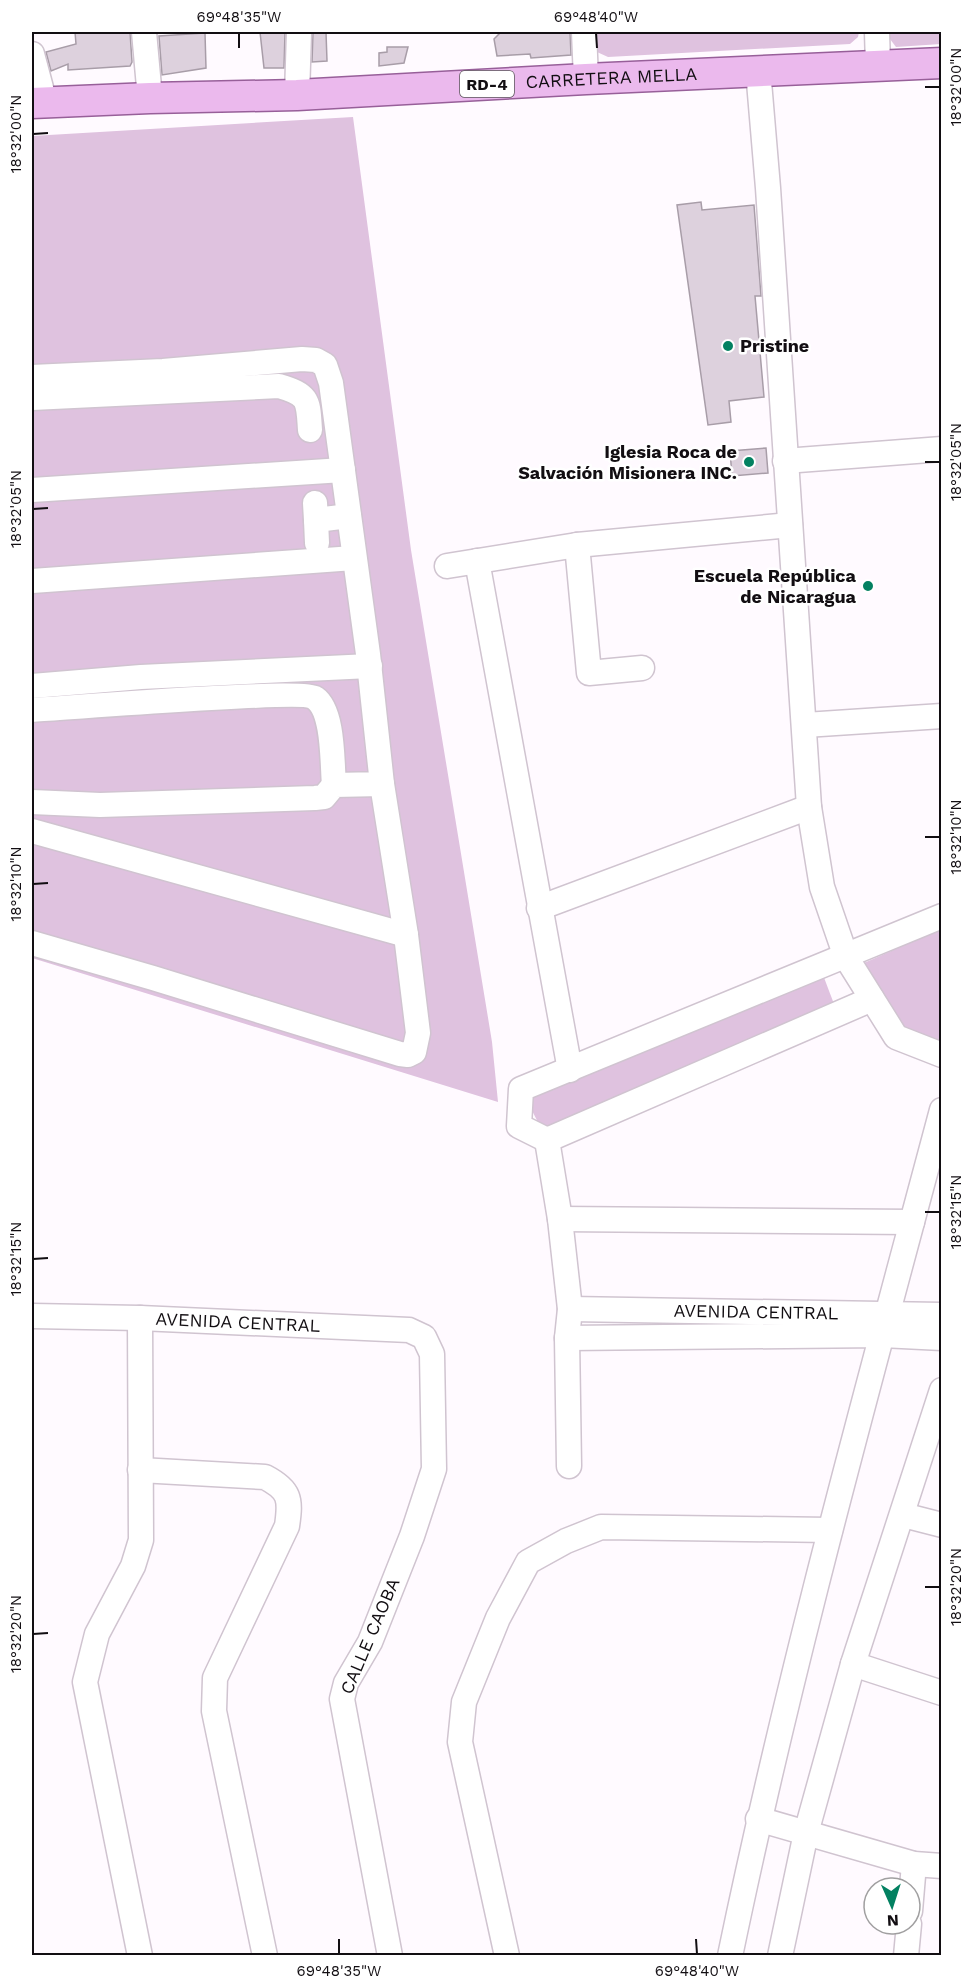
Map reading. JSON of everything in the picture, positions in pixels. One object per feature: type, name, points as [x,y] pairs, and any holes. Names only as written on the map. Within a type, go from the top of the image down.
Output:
[{"type":"main road","name":"CARRETERA MELLA","points":[[38,103],[297,95],[758,70],[942,63]]},
{"type":"street","points":[[144,32],[150,98]]},
{"type":"street","points":[[297,95],[299,32]]},
{"type":"street","points":[[585,32],[586,79]]},
{"type":"street","points":[[877,32],[878,65]]},
{"type":"street","points":[[32,54],[38,103]]},
{"type":"street","points":[[758,70],[768,188],[809,807],[822,887],[846,957],[896,1037],[942,1055]]},
{"type":"street","points":[[32,378],[302,360],[316,360],[326,365],[329,370],[370,666],[382,784],[406,935],[418,1033],[414,1052],[408,1055],[400,1054],[32,943]]},
{"type":"street","points":[[32,398],[279,386],[292,389],[306,398],[311,440],[337,428]]},
{"type":"street","points":[[785,460],[942,449]]},
{"type":"street","points":[[32,490],[343,470]]},
{"type":"street","points":[[316,522],[349,516]]},
{"type":"street","points":[[447,566],[577,545],[790,525]]},
{"type":"street","points":[[577,545],[589,673],[642,668]]},
{"type":"street","points":[[32,581],[354,558]]},
{"type":"street","points":[[477,561],[570,1070]]},
{"type":"street","points":[[32,686],[141,677],[370,666]]},
{"type":"street","points":[[32,710],[266,696],[310,696],[321,704],[328,717],[334,785]]},
{"type":"street","points":[[805,725],[942,716]]},
{"type":"street","points":[[32,802],[100,805],[315,798],[324,796],[334,785],[382,784]]},
{"type":"street","points":[[539,908],[809,807]]},
{"type":"street","points":[[32,831],[406,935]]},
{"type":"street","points":[[872,999],[548,1140],[519,1126],[521,1089],[942,916]]},
{"type":"street","points":[[730,1956],[758,1819],[830,1530],[942,1110]]},
{"type":"street","points":[[548,1140],[570,1309],[567,1338],[569,1466]]},
{"type":"street","points":[[560,1219],[912,1222]]},
{"type":"street","name":"AVENIDA CENTRAL","points":[[570,1309],[885,1324],[942,1315]]},
{"type":"street","name":"AVENIDA CENTRAL","points":[[32,1316],[140,1318],[409,1330],[424,1337],[432,1354]]},
{"type":"street","points":[[140,1318],[141,1539],[133,1566],[97,1634],[85,1682],[140,1956]]},
{"type":"street","points":[[567,1338],[885,1324],[942,1338]]},
{"type":"street","name":"CALLE CAOBA","points":[[390,1956],[342,1699],[346,1683],[370,1642],[404,1557],[434,1468],[432,1354]]},
{"type":"street","points":[[780,1956],[806,1833],[853,1664],[942,1390]]},
{"type":"street","points":[[140,1470],[265,1477],[279,1484],[290,1505],[287,1526],[215,1678],[213,1692],[214,1711],[265,1956]]},
{"type":"street","points":[[903,1515],[942,1525]]},
{"type":"street","points":[[507,1956],[460,1742],[464,1702],[498,1618],[528,1562],[566,1541],[601,1527],[830,1530]]},
{"type":"street","points":[[853,1664],[942,1693]]},
{"type":"street","points":[[758,1819],[914,1864],[942,1866]]},
{"type":"street","points":[[913,1876],[914,1864]]},
{"type":"street","points":[[906,1956],[908,1936]]},
{"type":"shaded area","points":[[595,32],[859,32],[858,37],[850,44],[608,57],[597,52],[592,38]]},
{"type":"shaded area","points":[[888,32],[941,32],[941,44],[896,47]]},
{"type":"shaded area","points":[[353,117],[411,550],[492,1042],[498,1102],[32,958],[32,136]]},
{"type":"shaded area","points":[[941,929],[941,1043],[905,1031],[864,963]]},
{"type":"shaded area","points":[[820,967],[834,1004],[547,1140],[521,1089]]},
{"type":"building","points":[[75,32],[130,32],[132,62],[130,66],[68,70],[68,64],[51,71],[46,52],[76,44]]},
{"type":"building","points":[[260,32],[285,32],[284,68],[264,68]]},
{"type":"building","points":[[313,32],[326,32],[327,61],[312,62]]},
{"type":"building","points":[[501,32],[570,32],[571,55],[531,58],[530,54],[497,56],[494,39]]},
{"type":"building","points":[[205,33],[206,68],[162,75],[159,36]]},
{"type":"building","points":[[387,47],[408,47],[404,63],[379,66],[379,53],[387,52]]},
{"type":"building","name":"Pristine","points":[[701,202],[702,210],[754,205],[761,296],[755,296],[764,397],[729,401],[731,422],[708,425],[677,205]]},
{"type":"building","name":"Iglesia Roca de Salvación Misionera INC.","points":[[766,448],[768,473],[732,476],[730,451]]},
{"type":"place","name":"Pristine","points":[[728,346]]},
{"type":"place","name":"Iglesia Roca de Salvación Misionera INC.","points":[[749,462]]},
{"type":"place","name":"Escuela República de Nicaragua","points":[[868,586]]}]
